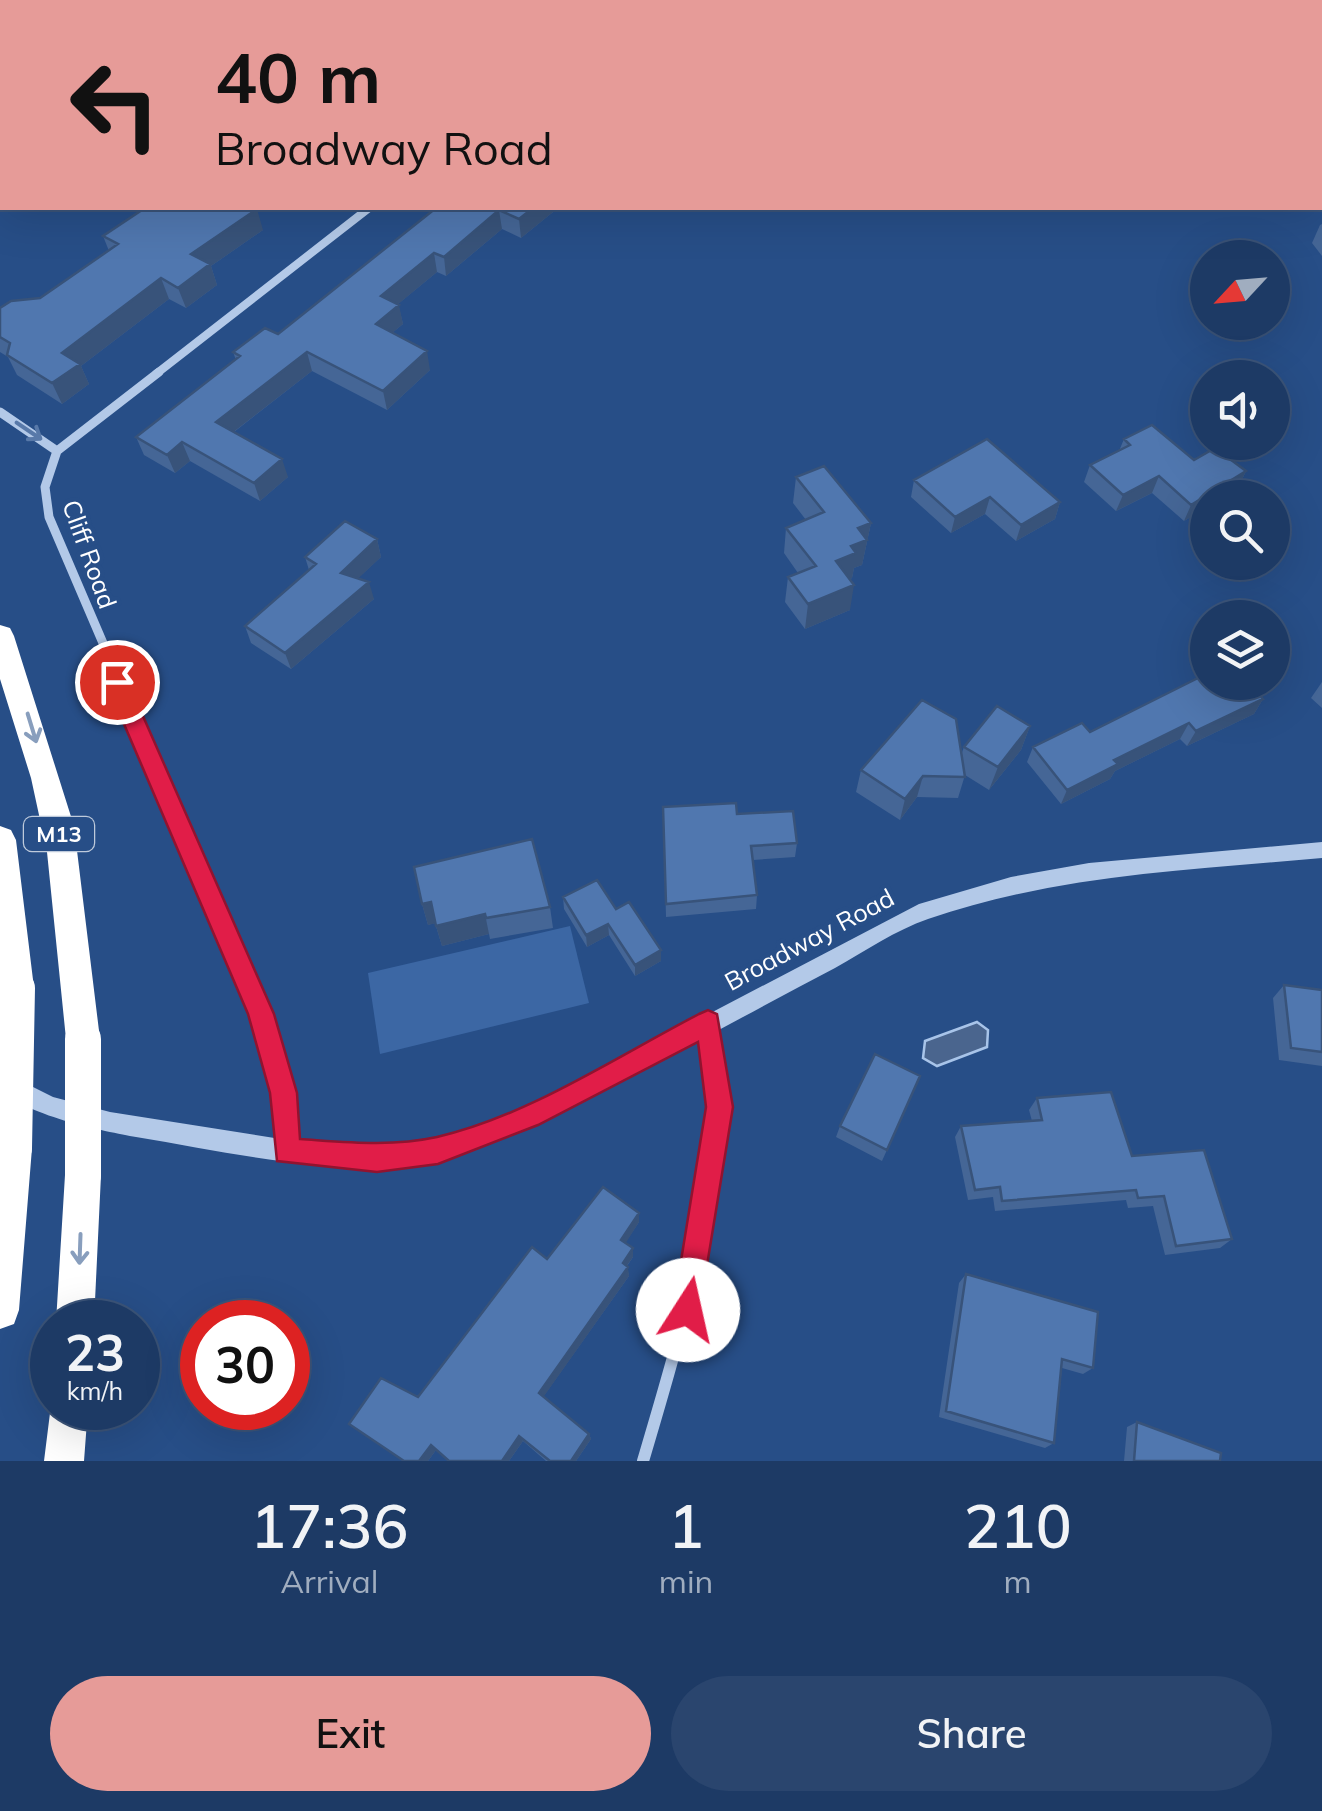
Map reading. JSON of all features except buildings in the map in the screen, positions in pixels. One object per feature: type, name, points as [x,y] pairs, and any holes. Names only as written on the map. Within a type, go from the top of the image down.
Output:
[{"type":"highway","name":"M13","points":[[0,636],[33,729],[58,824],[74,924],[83,1038],[83,1175],[76,1300]]},
{"type":"highway","name":"M13","points":[[0,840],[18,988],[14,1148],[0,1310]]},
{"type":"highway","points":[[64,1461],[66,1430]]},
{"type":"street","points":[[0,412],[57,451],[365,210]]},
{"type":"street","name":"Cliff Road","points":[[57,451],[46,486],[49,517],[261,1014],[283,1093],[287,1151]]},
{"type":"street","name":"Broadway Road","points":[[0,1081],[50,1106],[110,1122],[287,1151],[377,1158],[438,1150],[528,1116],[919,912],[1012,885],[1090,870],[1322,850]]},
{"type":"street","points":[[643,1461],[688,1310],[717,1139],[719,1078],[708,1023]]},
{"type":"shaded area","points":[[570,926],[589,1003],[380,1054],[368,973]]},
{"type":"shaded area","points":[[977,1022],[988,1030],[987,1047],[937,1066],[923,1058],[925,1041]]},
{"type":"route","points":[[117,682],[261,1014],[283,1093],[287,1151],[377,1158],[438,1150],[528,1116],[624,1070],[708,1023],[719,1078],[720,1107],[688,1310]]}]
